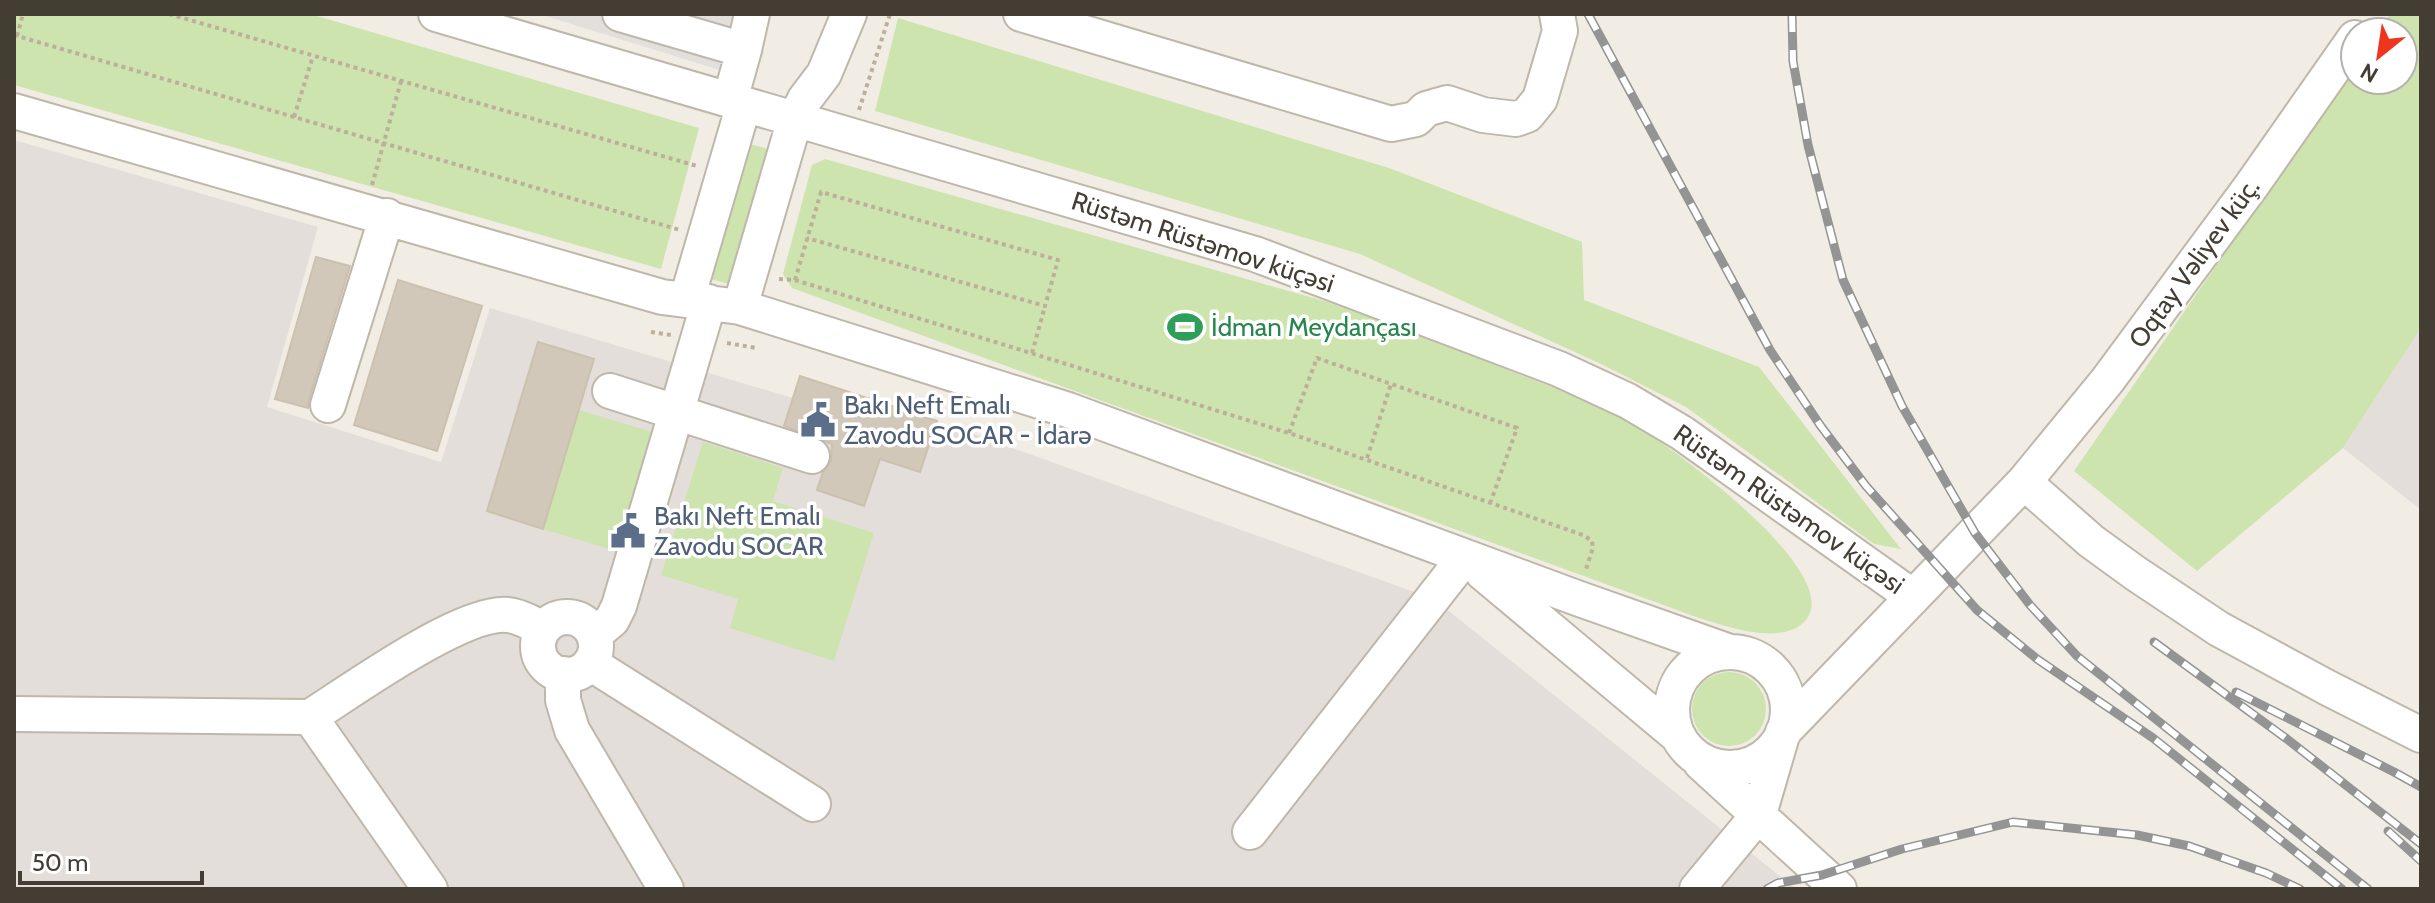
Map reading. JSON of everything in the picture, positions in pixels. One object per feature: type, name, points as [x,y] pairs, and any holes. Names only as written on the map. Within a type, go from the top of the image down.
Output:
[{"type":"street","name":"Rüstəm Rüstəmov küçəsi","points":[[436,14],[1293,266],[1559,369],[1653,414],[1913,597]]},
{"type":"street","points":[[620,14],[744,50]]},
{"type":"street","points":[[712,303],[744,50],[752,14]]},
{"type":"street","points":[[666,889],[572,730],[563,700],[582,657],[588,626],[570,616],[560,617],[543,628],[537,647],[539,657],[553,671],[582,657],[612,620],[619,606],[712,303],[800,107],[824,74],[849,14]]},
{"type":"street","points":[[1021,14],[1391,124],[1416,119],[1426,109],[1447,103],[1483,115],[1516,119],[1527,115],[1540,99],[1560,31],[1557,14]]},
{"type":"street","name":"Oqtay Vəliyev küç.","points":[[1783,732],[2024,482],[2107,381],[2170,297],[2339,61]]},
{"type":"street","points":[[14,111],[379,202],[662,297],[712,303],[1068,410],[1577,598],[1727,651],[1750,655],[1770,667],[1783,687],[1788,710],[1759,814],[1697,889]]},
{"type":"street","points":[[328,405],[379,202]]},
{"type":"street","points":[[610,391],[812,456]]},
{"type":"street","points":[[2024,482],[2091,541],[2219,629],[2421,735]]},
{"type":"street","points":[[1465,557],[1685,745],[1839,889]]},
{"type":"street","points":[[1250,832],[1465,557]]},
{"type":"street","points":[[14,714],[310,717],[460,625],[485,616],[510,615],[543,628]]},
{"type":"street","points":[[1727,651],[1704,657],[1686,671],[1674,691],[1671,714],[1685,745],[1711,765],[1732,768],[1754,763],[1772,751],[1783,732]]},
{"type":"street","points":[[582,657],[813,804]]},
{"type":"street","points":[[310,717],[430,889]]},
{"type":"path","points":[[23,14],[16,36],[681,230]]},
{"type":"path","points":[[169,14],[699,166]]},
{"type":"path","points":[[870,114],[859,110],[890,14]]},
{"type":"path","points":[[294,117],[313,56]]},
{"type":"path","points":[[379,202],[385,144],[401,81]]},
{"type":"path","points":[[795,280],[821,192],[1058,260],[1032,353]]},
{"type":"path","points":[[807,238],[1045,306]]},
{"type":"path","points":[[777,279],[795,280],[1289,433],[1583,535],[1592,541],[1593,548],[1577,598]]},
{"type":"path","points":[[1289,433],[1317,358],[1517,428],[1490,502]]},
{"type":"path","points":[[1367,459],[1391,384]]},
{"type":"shaded area","points":[[539,14],[759,14],[739,76]]},
{"type":"shaded area","name":"Bakı Neft Emalı Zavodu SOCAR","points":[[14,140],[318,227],[267,407],[441,462],[490,308],[793,398],[800,376],[937,421],[1434,599],[1796,889],[14,889]]},
{"type":"shaded area","points":[[2421,328],[2421,510],[2343,448]]},
{"type":"green space","points":[[14,14],[310,14],[699,128],[661,269],[14,85]]},
{"type":"green space","points":[[2421,14],[2421,328],[2343,448],[2197,571],[2074,471],[2339,88],[2339,96],[2419,96],[2419,16],[2389,16]]},
{"type":"green space","points":[[898,18],[1389,168],[1582,242],[1584,300],[1759,367],[1901,549],[1874,544],[1686,407],[1601,364],[1360,254],[875,111]]},
{"type":"green space","points":[[741,142],[773,150],[733,285],[702,277]]},
{"type":"green space","points":[[825,159],[1324,301],[1598,405],[1644,431],[1710,479],[1778,542],[1801,573],[1812,601],[1804,622],[1781,633],[1767,633],[1699,618],[792,288],[783,274],[812,165]]},
{"type":"green space","points":[[579,410],[652,432],[616,551],[543,529]]},
{"type":"green space","points":[[703,442],[783,468],[773,501],[874,533],[834,661],[730,628],[738,599],[661,575]]},
{"type":"green space","points":[[1729,672],[1743,675],[1755,683],[1763,695],[1766,709],[1763,723],[1755,735],[1743,743],[1729,746],[1715,743],[1703,735],[1695,723],[1692,709],[1695,695],[1703,683],[1715,675]]},
{"type":"building","points":[[316,257],[350,266],[308,408],[275,399]]},
{"type":"building","points":[[398,280],[482,306],[437,451],[354,425]]},
{"type":"building","points":[[538,342],[594,359],[543,529],[487,511]]},
{"type":"building","points":[[800,376],[937,421],[920,472],[880,459],[864,506],[817,490],[823,472],[831,461],[832,444],[784,426]]},
{"type":"railway","points":[[1588,14],[1770,350],[1820,425],[1866,486],[1977,610],[2037,659],[2153,738],[2342,889]]},
{"type":"railway","points":[[1792,14],[1793,61],[1808,145],[1843,280],[1902,406],[1975,533],[2030,605],[2077,656],[2368,889]]},
{"type":"railway","points":[[2154,642],[2287,739],[2421,844]]},
{"type":"railway","points":[[2236,692],[2421,787]]},
{"type":"railway","points":[[1767,889],[1778,883],[1822,875],[1902,849],[2013,822],[2137,835],[2189,846],[2266,873],[2300,889]]},
{"type":"railway","points":[[2388,831],[2421,861]]},
{"type":"place","name":"İdman Meydançası","points":[[1185,327]]},
{"type":"place","name":"Bakı Neft Emalı Zavodu SOCAR - İdarə","points":[[818,420]]},
{"type":"place","name":"Bakı Neft Emalı Zavodu SOCAR","points":[[628,531]]}]
